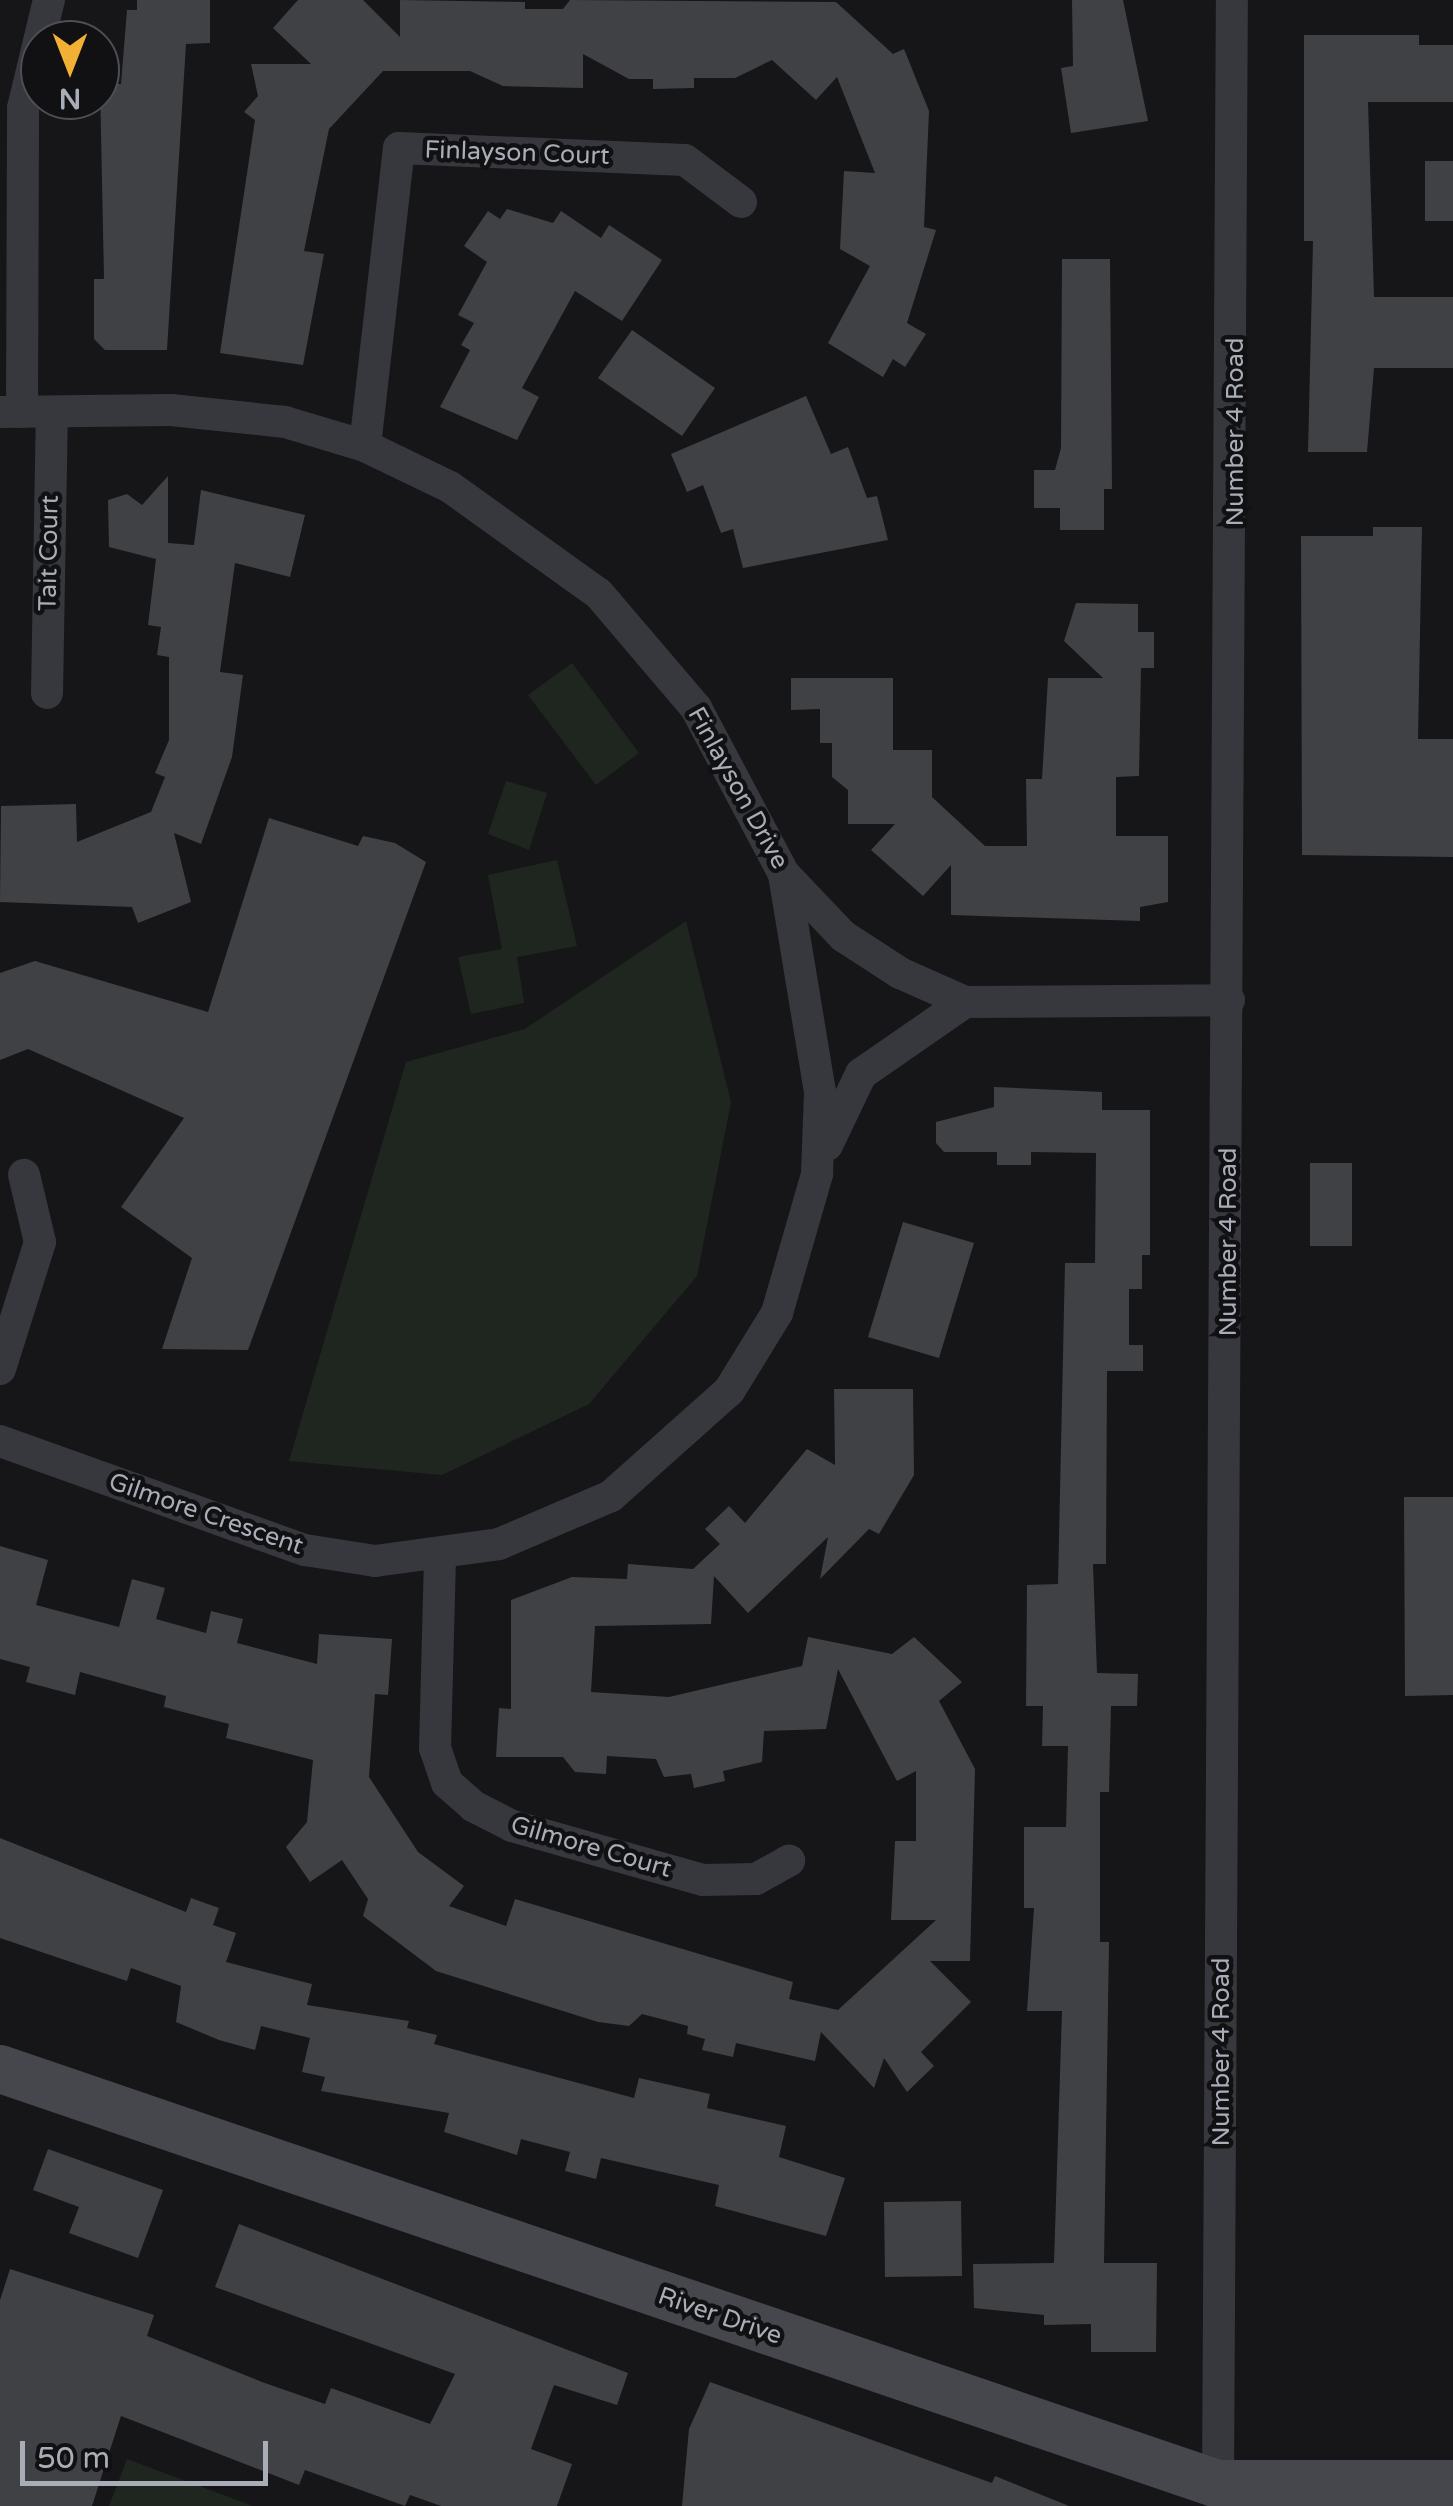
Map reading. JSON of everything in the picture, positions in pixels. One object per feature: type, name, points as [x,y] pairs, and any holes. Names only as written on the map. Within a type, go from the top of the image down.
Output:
[{"type":"street","name":"Tait Court","points":[[47,693],[24,412],[23,108],[49,0]]},
{"type":"street","name":"Number 4 Road","points":[[1218,2484],[1230,1000],[1232,0]]},
{"type":"street","name":"Finlayson Court","points":[[365,446],[399,148],[685,160],[740,202]]},
{"type":"street","name":"Finlayson Drive","points":[[24,412],[171,410],[285,422],[365,446],[450,488],[599,594],[696,708],[784,874],[844,936],[965,1002],[1230,1000]]},
{"type":"street","name":"Gilmore Crescent","points":[[784,874],[818,1076],[817,1174]]},
{"type":"street","name":"Gilmore Crescent","points":[[0,1441],[304,1550],[440,1558],[554,1526],[678,1444],[729,1391],[777,1312],[817,1174],[861,1074],[965,1002]]},
{"type":"street","points":[[0,1368],[40,1242],[24,1175]]},
{"type":"street","name":"Gilmore Court","points":[[440,1558],[435,1748],[447,1784],[512,1826],[703,1880],[756,1879],[789,1861]]},
{"type":"street","name":"River Drive","points":[[0,2069],[1218,2484],[1453,2484]]},
{"type":"shaded area","points":[[572,663],[639,753],[596,785],[528,695]]},
{"type":"shaded area","points":[[506,781],[547,793],[529,850],[488,834]]},
{"type":"shaded area","points":[[557,860],[577,946],[517,957],[524,1003],[471,1014],[458,957],[502,949],[488,875]]},
{"type":"shaded area","points":[[686,921],[731,1102],[697,1276],[589,1404],[442,1475],[289,1461],[406,1062],[525,1029]]},
{"type":"shaded area","points":[[127,2459],[253,2506],[109,2506]]},
{"type":"building","points":[[137,0],[210,0],[210,43],[186,44],[167,350],[105,350],[94,339],[94,279],[104,279],[101,120],[120,120],[127,10],[137,10]]},
{"type":"building","points":[[298,0],[363,0],[400,37],[400,0],[525,2],[525,9],[563,9],[570,0],[836,2],[893,54],[904,49],[929,111],[924,227],[936,230],[907,323],[926,334],[905,367],[893,359],[883,377],[828,343],[870,266],[840,249],[844,171],[875,173],[837,77],[816,100],[772,60],[735,78],[694,78],[694,88],[653,89],[653,79],[629,79],[583,54],[583,88],[503,86],[470,71],[383,71],[329,129],[304,251],[324,254],[303,365],[220,353],[255,120],[244,112],[258,96],[251,64],[311,64],[273,28]]},
{"type":"building","points":[[1072,0],[1123,0],[1148,121],[1071,133],[1061,68],[1073,66]]},
{"type":"building","points":[[1304,35],[1419,35],[1419,45],[1453,45],[1453,102],[1368,102],[1374,297],[1453,297],[1453,368],[1374,368],[1367,452],[1308,452],[1313,241],[1304,241]]},
{"type":"building","points":[[1425,161],[1453,161],[1453,221],[1425,221]]},
{"type":"building","points":[[507,209],[553,223],[561,211],[601,238],[609,225],[662,260],[622,321],[575,291],[522,388],[539,397],[517,440],[440,407],[470,350],[461,345],[474,323],[458,315],[487,262],[464,246],[488,211],[500,219]]},
{"type":"building","points":[[1062,259],[1110,259],[1112,489],[1104,489],[1104,530],[1060,530],[1060,508],[1034,508],[1034,470],[1055,470],[1061,448]]},
{"type":"building","points":[[632,330],[715,388],[682,436],[598,378]]},
{"type":"building","points":[[806,396],[831,454],[848,447],[867,498],[877,496],[888,540],[743,568],[733,529],[721,533],[703,485],[687,492],[671,454]]},
{"type":"building","points":[[168,476],[168,543],[194,545],[201,490],[305,515],[290,577],[235,563],[220,672],[243,675],[232,757],[201,844],[174,833],[191,902],[138,923],[132,907],[0,902],[1,806],[76,804],[77,842],[151,812],[165,777],[155,773],[169,740],[169,657],[157,655],[161,627],[148,625],[156,559],[109,547],[108,500],[127,494],[142,505]]},
{"type":"building","points":[[1373,527],[1422,527],[1418,739],[1453,739],[1453,857],[1302,855],[1301,536],[1373,536]]},
{"type":"building","points":[[1076,603],[1138,604],[1138,632],[1154,632],[1154,668],[1141,668],[1139,776],[1116,777],[1116,836],[1168,836],[1168,902],[1140,907],[1140,921],[951,915],[951,865],[923,896],[871,850],[895,824],[848,824],[848,790],[832,777],[832,743],[820,743],[820,709],[791,710],[791,678],[893,678],[893,750],[932,750],[932,797],[985,846],[1027,846],[1026,779],[1042,779],[1048,678],[1103,678],[1064,641]]},
{"type":"building","points":[[269,818],[358,846],[363,836],[395,843],[426,862],[248,1350],[162,1349],[192,1258],[121,1207],[184,1118],[28,1049],[0,1060],[0,973],[35,961],[208,1012]]},
{"type":"building","points":[[994,1087],[1102,1092],[1102,1110],[1150,1110],[1150,1255],[1142,1255],[1142,1289],[1129,1289],[1129,1345],[1143,1345],[1143,1371],[1107,1371],[1106,1564],[1093,1564],[1097,1673],[1138,1674],[1137,1706],[1111,1706],[1109,1792],[1100,1792],[1100,1942],[1109,1942],[1104,2263],[1157,2263],[1156,2352],[1091,2352],[1091,2324],[1044,2325],[1044,2315],[974,2308],[973,2264],[1054,2263],[1062,2011],[1027,2011],[1034,1908],[1024,1908],[1024,1827],[1066,1827],[1068,1746],[1042,1746],[1043,1706],[1026,1706],[1027,1585],[1058,1584],[1065,1263],[1095,1263],[1096,1153],[1031,1152],[1031,1165],[997,1165],[997,1152],[944,1152],[936,1143],[936,1122],[994,1107]]},
{"type":"building","points":[[1310,1163],[1352,1163],[1352,1246],[1310,1246]]},
{"type":"building","points":[[903,1222],[974,1243],[939,1358],[868,1337]]},
{"type":"building","points":[[834,1389],[913,1389],[914,1475],[879,1534],[869,1529],[820,1579],[828,1537],[748,1613],[714,1576],[711,1624],[595,1626],[591,1692],[669,1697],[802,1666],[808,1637],[892,1654],[914,1637],[962,1682],[939,1701],[975,1769],[970,1961],[930,1961],[971,2002],[921,2052],[934,2066],[907,2092],[884,2058],[874,2088],[821,2032],[815,2061],[736,2043],[733,2057],[702,2050],[705,2039],[687,2034],[688,2026],[642,2014],[629,2026],[598,2022],[436,1971],[363,1916],[368,1899],[342,1860],[310,1882],[286,1847],[307,1822],[313,1760],[226,1738],[229,1724],[164,1707],[166,1696],[80,1672],[75,1695],[26,1682],[30,1667],[0,1659],[0,1546],[48,1560],[36,1605],[119,1627],[132,1579],[165,1588],[156,1619],[206,1633],[211,1611],[243,1619],[237,1643],[317,1664],[319,1634],[392,1639],[388,1695],[375,1694],[369,1777],[418,1852],[464,1886],[449,1906],[506,1926],[515,1899],[793,1982],[789,1999],[838,2010],[936,1920],[891,1920],[895,1841],[916,1841],[916,1771],[897,1781],[838,1669],[826,1729],[764,1731],[762,1762],[723,1771],[725,1781],[694,1788],[691,1774],[664,1777],[656,1759],[607,1756],[606,1774],[575,1772],[563,1757],[496,1757],[499,1708],[511,1709],[511,1600],[572,1577],[627,1579],[628,1564],[693,1569],[720,1544],[705,1529],[729,1506],[745,1523],[807,1449],[835,1465]]},
{"type":"building","points":[[1404,1497],[1453,1497],[1453,1695],[1405,1696]]},
{"type":"building","points":[[0,1838],[186,1912],[191,1898],[219,1908],[213,1925],[236,1933],[226,1962],[312,1984],[307,2005],[409,2021],[407,2028],[437,2035],[434,2044],[634,2098],[639,2078],[710,2094],[707,2108],[786,2126],[779,2157],[845,2178],[826,2236],[715,2206],[719,2185],[601,2158],[596,2179],[565,2171],[570,2152],[521,2139],[517,2155],[444,2132],[449,2113],[321,2091],[325,2077],[302,2072],[310,2038],[261,2026],[255,2050],[219,2040],[176,2022],[181,1986],[131,1968],[127,1981],[0,1938]]},
{"type":"building","points":[[48,2149],[163,2190],[138,2258],[69,2233],[79,2207],[33,2190]]},
{"type":"building","points":[[961,2201],[962,2276],[885,2277],[884,2202]]},
{"type":"building","points":[[239,2224],[628,2373],[617,2405],[554,2385],[531,2449],[572,2464],[557,2506],[441,2506],[410,2495],[405,2506],[305,2470],[299,2485],[121,2416],[92,2506],[0,2506],[0,2300],[10,2269],[154,2315],[147,2336],[262,2382],[325,2404],[331,2388],[430,2424],[455,2374],[215,2287]]},
{"type":"building","points":[[710,2382],[992,2483],[995,2476],[1069,2506],[682,2506],[689,2429]]}]
